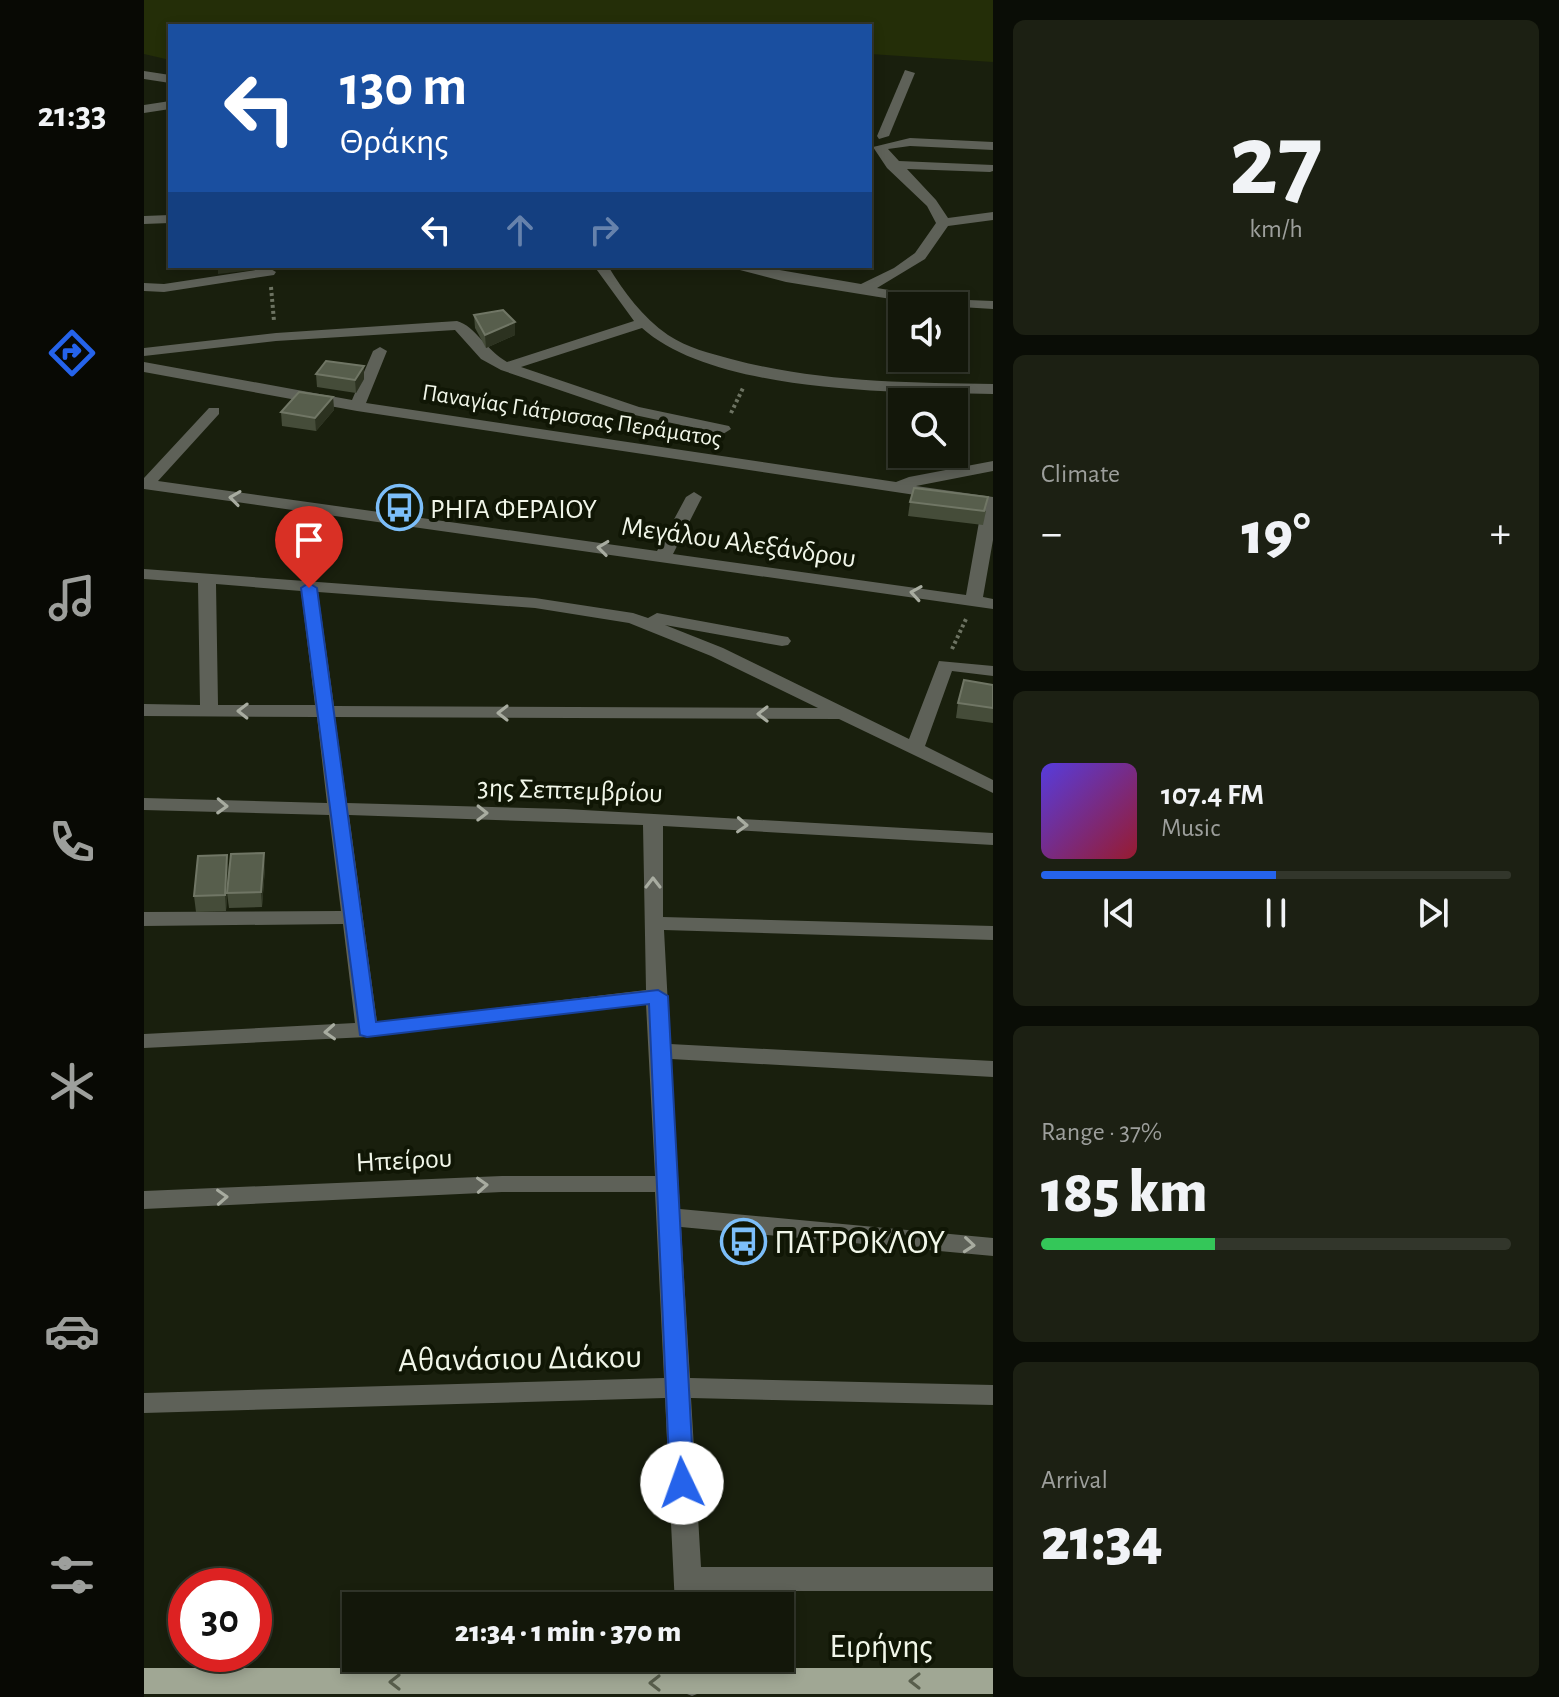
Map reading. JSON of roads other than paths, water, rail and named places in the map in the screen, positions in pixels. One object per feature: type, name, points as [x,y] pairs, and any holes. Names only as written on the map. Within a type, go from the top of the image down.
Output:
[{"type":"main road","name":"Ειρήνης","points":[[144,1681],[592,1672]]},
{"type":"main road","name":"Ειρήνης","points":[[747,1672],[993,1681]]},
{"type":"street","points":[[875,141],[909,73]]},
{"type":"street","points":[[144,75],[168,79]]},
{"type":"street","points":[[144,109],[168,105]]},
{"type":"street","points":[[875,141],[993,146]]},
{"type":"street","points":[[875,141],[892,165],[930,202],[943,223]]},
{"type":"street","points":[[892,165],[990,168]]},
{"type":"street","points":[[943,223],[993,216]]},
{"type":"street","points":[[144,220],[168,219]]},
{"type":"street","points":[[862,289],[915,262],[927,252],[943,223]]},
{"type":"street","points":[[602,268],[616,292],[643,323],[677,347],[751,371],[805,380],[993,389]]},
{"type":"street","points":[[753,269],[924,303],[993,305]]},
{"type":"street","points":[[144,287],[164,288],[269,272]]},
{"type":"street","points":[[506,367],[643,323]]},
{"type":"street","points":[[144,352],[276,337],[446,324],[463,328],[486,356],[506,367],[635,411],[723,429]]},
{"type":"street","points":[[657,333],[749,361],[799,372],[910,381],[993,382]]},
{"type":"street","points":[[357,406],[380,351]]},
{"type":"street","name":"Παναγίας Γιάτρισσας Περάματος","points":[[144,367],[357,406],[992,502]]},
{"type":"street","points":[[145,484],[214,411]]},
{"type":"street","points":[[896,488],[909,482],[993,466]]},
{"type":"street","name":"Μεγάλου Αλεξάνδρου","points":[[145,484],[395,521],[664,555],[993,604]]},
{"type":"street","points":[[664,555],[694,497]]},
{"type":"street","points":[[974,602],[992,502]]},
{"type":"street","points":[[144,574],[535,603],[633,618],[673,620],[782,641]]},
{"type":"street","points":[[207,579],[209,710]]},
{"type":"street","points":[[309,588],[367,1030]]},
{"type":"street","points":[[633,618],[993,787]]},
{"type":"street","points":[[915,748],[945,665],[993,671]]},
{"type":"street","points":[[144,710],[841,714]]},
{"type":"street","name":"3ης Σεπτεμβρίου","points":[[144,804],[653,820],[993,839]]},
{"type":"street","points":[[653,820],[653,923],[688,1592],[993,1579]]},
{"type":"street","points":[[993,839],[993,845]]},
{"type":"street","points":[[144,919],[352,917]]},
{"type":"street","points":[[653,923],[993,933]]},
{"type":"street","points":[[144,1041],[367,1030],[658,996]]},
{"type":"street","points":[[661,1051],[993,1069]]},
{"type":"street","name":"Ηπείρου","points":[[144,1200],[502,1184],[667,1184]]},
{"type":"street","points":[[669,1217],[993,1247]]},
{"type":"street","name":"Αθανάσιου Διάκου","points":[[144,1403],[678,1388],[993,1395]]},
{"type":"place","name":"ΡΗΓΑ ΦΕΡΑΙΟΥ","points":[[399,508]]},
{"type":"place","name":"ΠΑΤΡΟΚΛΟΥ","points":[[743,1241]]}]
